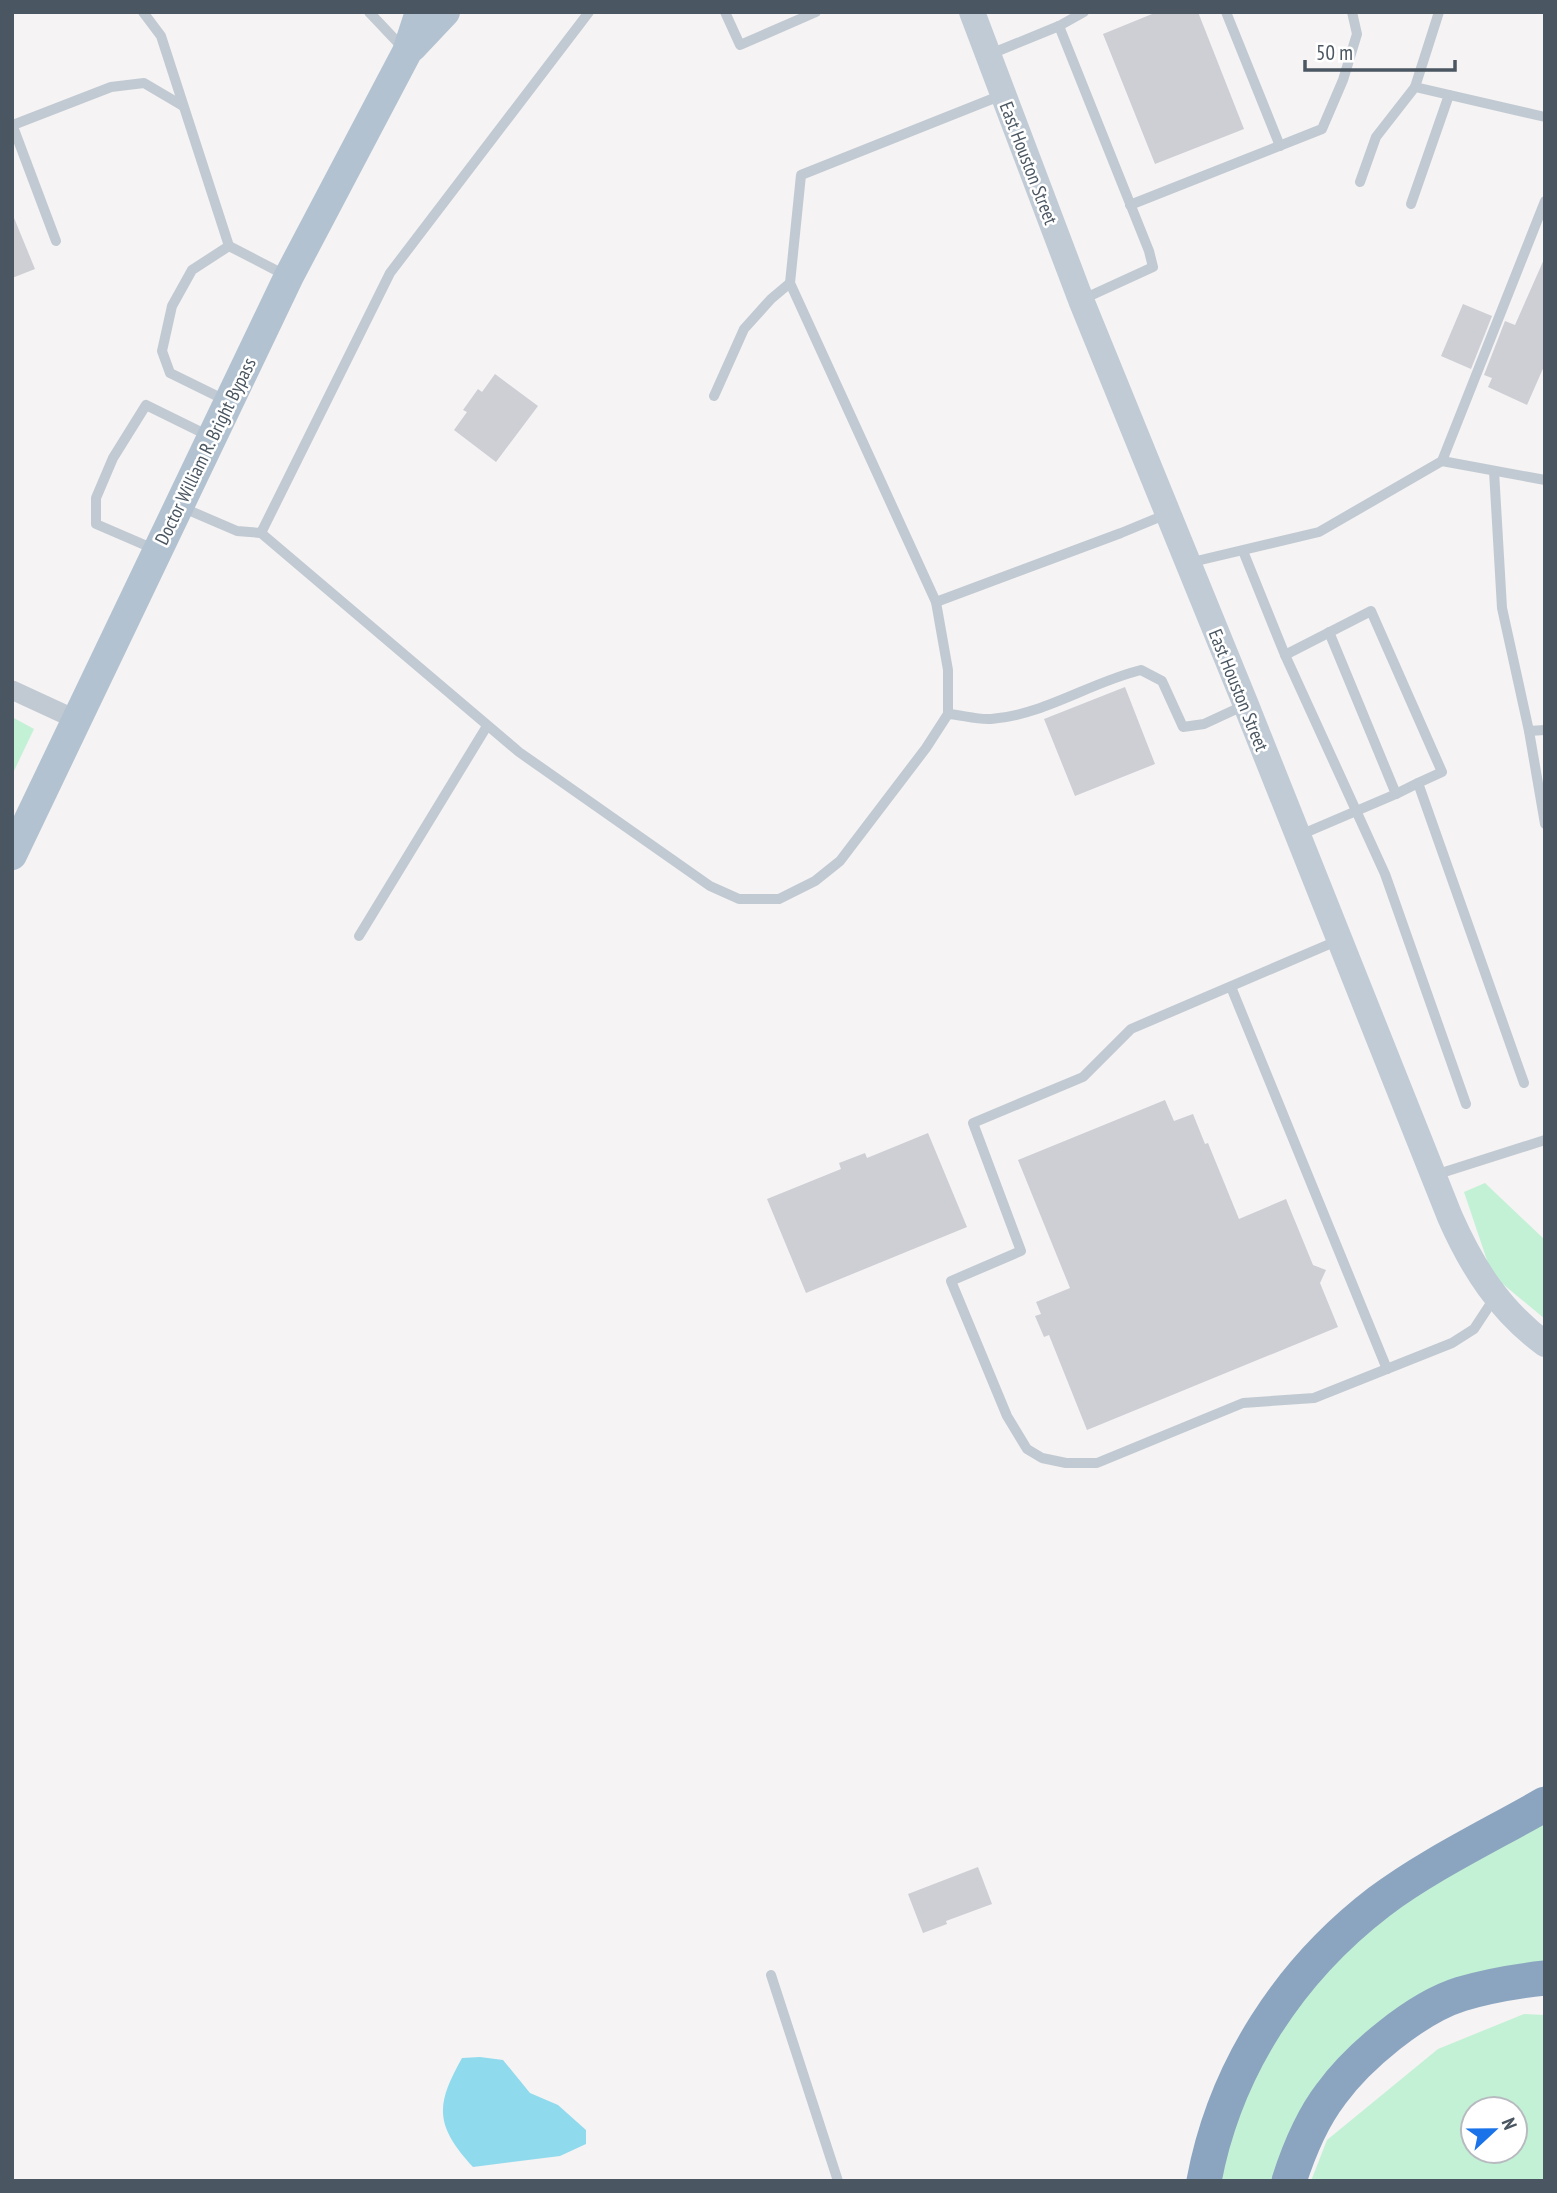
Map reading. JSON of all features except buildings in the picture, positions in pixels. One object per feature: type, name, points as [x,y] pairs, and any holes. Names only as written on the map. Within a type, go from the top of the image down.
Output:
[{"type":"highway","points":[[1204,2181],[1209,2152],[1229,2094],[1249,2052],[1301,1975],[1338,1937],[1380,1901],[1545,1804]]},
{"type":"highway","points":[[1289,2181],[1301,2144],[1331,2094],[1367,2055],[1413,2018],[1458,1995],[1514,1981],[1545,1978]]},
{"type":"main road","name":"Doctor William R. Bright Bypass","points":[[12,855],[289,276],[407,52],[420,12]]},
{"type":"main road","name":"Doctor William R. Bright Bypass","points":[[407,52],[445,12]]},
{"type":"street","name":"East Houston Street","points":[[972,12],[1081,300],[1463,1245],[1476,1270],[1514,1318],[1545,1344]]},
{"type":"street","points":[[12,690],[77,720]]},
{"type":"lane","points":[[143,12],[161,36],[229,246],[289,276]]},
{"type":"lane","points":[[369,12],[407,52]]},
{"type":"lane","points":[[261,533],[390,272],[589,12]]},
{"type":"lane","points":[[725,12],[740,45],[797,16],[816,12]]},
{"type":"lane","points":[[988,55],[1059,26],[1084,12]]},
{"type":"lane","points":[[1226,12],[1280,146]]},
{"type":"lane","points":[[1130,205],[1322,129],[1343,80],[1357,34],[1352,12]]},
{"type":"lane","points":[[1360,182],[1376,137],[1415,87],[1439,12]]},
{"type":"lane","points":[[1059,26],[1153,267],[1081,300]]},
{"type":"lane","points":[[56,241],[12,124],[111,88],[144,83],[183,106]]},
{"type":"lane","points":[[1415,87],[1545,117]]},
{"type":"lane","points":[[179,507],[237,531],[261,533],[519,752],[710,886],[739,899],[779,900],[815,881],[840,861],[926,748],[948,713],[948,670],[936,602],[790,283],[801,174],[1003,94]]},
{"type":"lane","points":[[1411,204],[1448,95]]},
{"type":"lane","points":[[1188,564],[1319,532],[1442,461],[1545,201]]},
{"type":"lane","points":[[229,246],[192,270],[172,306],[162,351],[170,373],[229,402]]},
{"type":"lane","points":[[714,396],[744,329],[771,299],[790,283]]},
{"type":"lane","points":[[158,551],[96,524],[96,498],[113,458],[146,405],[212,437]]},
{"type":"lane","points":[[1442,461],[1545,480]]},
{"type":"lane","points":[[1494,471],[1502,608],[1529,731],[1545,824]]},
{"type":"lane","points":[[936,602],[1109,538],[1167,513]]},
{"type":"lane","points":[[1242,551],[1285,655],[1385,874],[1466,1104]]},
{"type":"lane","points":[[1285,655],[1371,611],[1443,772],[1298,835]]},
{"type":"lane","points":[[1329,632],[1396,794]]},
{"type":"lane","points":[[948,713],[990,719],[1029,711],[1122,674],[1141,670],[1162,681],[1182,727],[1204,724],[1246,705]]},
{"type":"lane","points":[[359,936],[487,726]]},
{"type":"lane","points":[[1529,731],[1545,730]]},
{"type":"lane","points":[[1418,783],[1524,1083]]},
{"type":"lane","points":[[1339,940],[1131,1029],[1083,1077],[973,1124],[1021,1251],[951,1281],[1007,1416],[1027,1449],[1042,1458],[1066,1463],[1097,1463],[1243,1403],[1314,1398],[1452,1343],[1474,1329],[1496,1296]]},
{"type":"lane","points":[[1231,987],[1387,1369]]},
{"type":"lane","points":[[1434,1176],[1545,1140]]},
{"type":"lane","points":[[771,1975],[838,2181]]},
{"type":"green space","points":[[12,717],[34,729],[12,775]]},
{"type":"green space","points":[[1485,1183],[1545,1240],[1545,1319],[1492,1275],[1464,1192]]},
{"type":"green space","points":[[1545,1817],[1545,1965],[1391,2019],[1275,2181],[1218,2181],[1243,2088],[1323,1968],[1380,1915]]},
{"type":"green space","points":[[1524,2014],[1545,2015],[1545,2181],[1311,2181],[1327,2140],[1438,2049]]},
{"type":"water","points":[[462,2058],[503,2060],[530,2093],[558,2105],[586,2130],[586,2144],[560,2156],[473,2167],[451,2139],[443,2115],[447,2089]]}]
